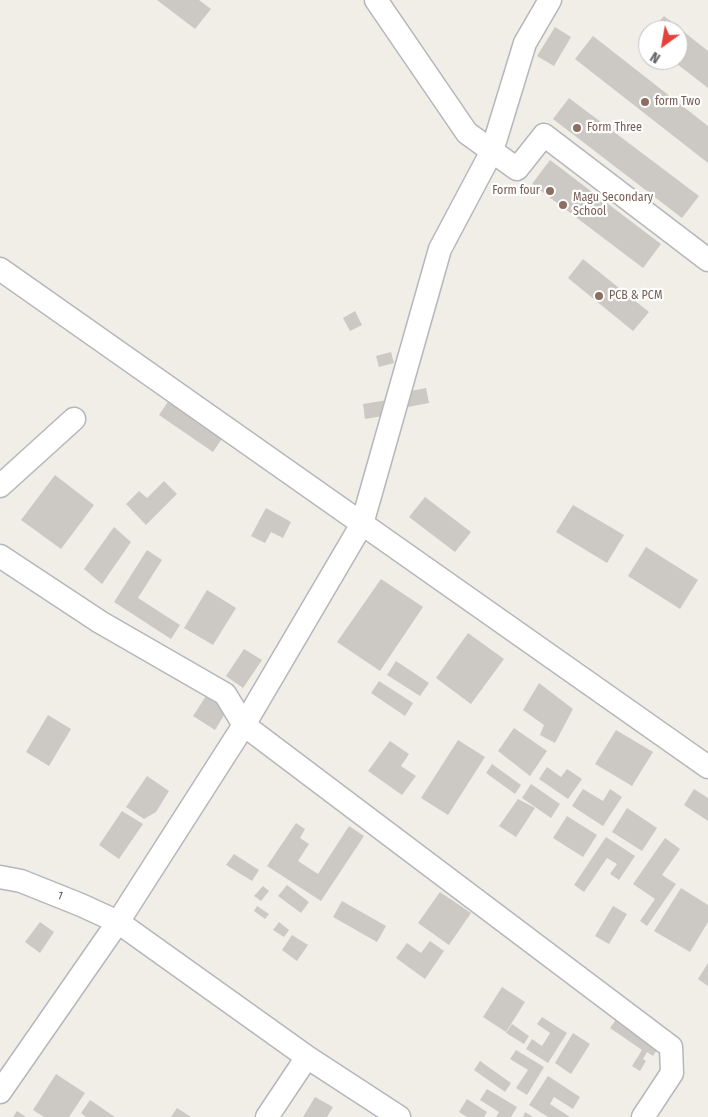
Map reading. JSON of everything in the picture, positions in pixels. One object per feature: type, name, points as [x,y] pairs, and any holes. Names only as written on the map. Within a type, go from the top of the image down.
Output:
[{"type":"street","points":[[376,0],[467,133],[517,170],[544,135],[708,260]]},
{"type":"street","points":[[0,1092],[118,922],[244,725],[362,524],[440,249],[492,151],[525,43],[550,0]]},
{"type":"street","points":[[0,269],[708,767]]},
{"type":"street","points":[[0,486],[74,419]]},
{"type":"street","points":[[0,556],[100,622],[225,694],[244,725],[672,1047],[672,1073],[643,1117]]},
{"type":"street","name":"1","points":[[0,877],[21,881],[118,922],[307,1057],[399,1117]]},
{"type":"street","points":[[267,1117],[307,1057]]},
{"type":"building","points":[[157,0],[199,0],[211,9],[195,29]]},
{"type":"building","points":[[664,16],[669,20],[661,20]]},
{"type":"building","points":[[555,27],[571,37],[554,66],[537,56]]},
{"type":"building","points":[[688,35],[708,51],[708,88],[685,70],[688,70]]},
{"type":"building","points":[[593,36],[708,126],[708,163],[575,59]]},
{"type":"building","points":[[569,98],[699,196],[682,218],[553,119]]},
{"type":"building","points":[[550,160],[661,244],[643,268],[532,184]]},
{"type":"building","points":[[583,259],[649,312],[633,331],[568,278]]},
{"type":"building","points":[[355,311],[362,325],[350,331],[343,318]]},
{"type":"building","points":[[391,352],[394,363],[379,367],[376,356]]},
{"type":"building","points":[[426,388],[429,403],[408,407],[405,392]]},
{"type":"building","points":[[169,400],[223,437],[213,452],[159,415]]},
{"type":"building","points":[[387,400],[389,415],[365,419],[363,404]]},
{"type":"building","points":[[55,475],[94,505],[61,549],[21,520]]},
{"type":"building","points":[[164,481],[177,494],[146,525],[126,504],[139,491],[147,498]]},
{"type":"building","points":[[425,497],[471,532],[455,552],[409,517]]},
{"type":"building","points":[[573,505],[624,535],[607,563],[556,532]]},
{"type":"building","points":[[266,508],[291,522],[283,538],[271,532],[265,543],[251,536]]},
{"type":"building","points":[[114,527],[131,542],[102,584],[84,569]]},
{"type":"building","points":[[646,547],[698,580],[680,609],[628,576]]},
{"type":"building","points":[[147,550],[162,560],[138,598],[180,625],[171,639],[114,602]]},
{"type":"building","points":[[381,579],[423,607],[380,671],[337,642]]},
{"type":"building","points":[[207,590],[236,608],[213,645],[184,628]]},
{"type":"building","points":[[468,633],[504,659],[471,704],[436,678]]},
{"type":"building","points":[[244,649],[262,660],[243,688],[226,676]]},
{"type":"building","points":[[396,661],[429,683],[420,696],[387,675]]},
{"type":"building","points":[[379,681],[413,703],[405,716],[371,693]]},
{"type":"building","points":[[539,683],[573,709],[555,743],[540,735],[544,725],[523,710]]},
{"type":"building","points":[[208,693],[229,707],[215,730],[193,716]]},
{"type":"building","points":[[48,715],[71,729],[49,766],[26,752]]},
{"type":"building","points":[[514,728],[547,751],[530,776],[498,751]]},
{"type":"building","points":[[616,730],[653,752],[632,786],[595,764]]},
{"type":"building","points":[[458,740],[485,757],[448,815],[421,798]]},
{"type":"building","points":[[390,741],[409,754],[401,766],[416,776],[402,795],[368,771]]},
{"type":"building","points":[[492,764],[521,785],[515,794],[486,773]]},
{"type":"building","points":[[547,767],[561,777],[567,769],[582,779],[568,799],[539,779]]},
{"type":"building","points":[[147,776],[169,791],[156,812],[144,819],[126,807]]},
{"type":"building","points":[[531,784],[560,804],[551,818],[522,798]]},
{"type":"building","points":[[583,789],[603,801],[610,789],[622,797],[603,826],[572,806]]},
{"type":"building","points":[[694,789],[708,798],[708,821],[684,805]]},
{"type":"building","points":[[518,799],[535,808],[516,837],[499,826]]},
{"type":"building","points":[[627,808],[657,828],[642,851],[612,832]]},
{"type":"building","points":[[122,811],[143,824],[119,859],[99,845]]},
{"type":"building","points":[[567,816],[597,835],[583,857],[553,838]]},
{"type":"building","points":[[296,823],[305,829],[300,838],[309,844],[298,861],[318,874],[349,826],[364,836],[321,901],[267,866]]},
{"type":"building","points":[[606,837],[635,856],[619,880],[610,874],[617,864],[607,858],[584,892],[574,885]]},
{"type":"building","points":[[665,838],[680,849],[662,875],[676,884],[647,926],[640,921],[655,899],[633,884]]},
{"type":"building","points":[[234,854],[259,870],[252,881],[226,865]]},
{"type":"building","points":[[287,885],[309,902],[301,913],[278,896]]},
{"type":"building","points":[[263,886],[269,891],[261,901],[254,896]]},
{"type":"building","points":[[681,888],[708,905],[708,922],[690,952],[654,931]]},
{"type":"building","points":[[440,892],[471,913],[449,945],[418,923]]},
{"type":"building","points":[[342,901],[386,926],[377,942],[333,917]]},
{"type":"building","points":[[257,906],[269,914],[265,919],[254,911]]},
{"type":"building","points":[[613,906],[627,914],[609,944],[595,936]]},
{"type":"building","points":[[40,922],[54,932],[40,953],[25,942]]},
{"type":"building","points":[[279,922],[289,930],[284,937],[273,930]]},
{"type":"building","points":[[292,935],[308,945],[297,961],[282,950]]},
{"type":"building","points":[[430,941],[444,951],[425,979],[396,958],[407,943],[421,953]]},
{"type":"building","points":[[708,963],[708,986],[698,979]]},
{"type":"building","points":[[502,987],[525,1002],[506,1032],[483,1017]]},
{"type":"building","points":[[620,1014],[662,1042],[653,1056],[647,1052],[643,1059],[646,1061],[640,1071],[632,1066],[642,1050],[610,1028]]},
{"type":"building","points":[[542,1017],[567,1033],[548,1063],[526,1049],[532,1039],[542,1046],[550,1033],[537,1024]]},
{"type":"building","points":[[512,1024],[529,1036],[524,1044],[506,1033]]},
{"type":"building","points":[[573,1033],[590,1044],[571,1074],[555,1063]]},
{"type":"building","points":[[516,1050],[544,1067],[527,1095],[516,1088],[528,1070],[510,1059]]},
{"type":"building","points":[[480,1061],[511,1083],[505,1092],[474,1070]]},
{"type":"building","points":[[56,1074],[85,1093],[69,1117],[44,1117],[33,1110]]},
{"type":"building","points":[[548,1076],[580,1097],[573,1109],[554,1097],[550,1104],[570,1117],[548,1117],[529,1105]]},
{"type":"building","points":[[487,1089],[517,1107],[511,1117],[496,1117],[499,1112],[480,1100]]},
{"type":"building","points":[[315,1097],[333,1107],[327,1117],[303,1117]]},
{"type":"building","points":[[467,1099],[487,1112],[484,1117],[467,1117],[459,1112]]},
{"type":"building","points":[[90,1100],[115,1117],[86,1117],[81,1113]]},
{"type":"building","points":[[177,1108],[191,1117],[171,1117]]},
{"type":"building","points":[[17,1111],[26,1117],[13,1117]]},
{"type":"building","points":[[525,1112],[533,1117],[523,1117]]},
{"type":"place","name":"form Two","points":[[645,102]]},
{"type":"place","name":"Form Three","points":[[577,128]]},
{"type":"place","name":"Form four","points":[[550,191]]},
{"type":"place","name":"Magu Secondary School","points":[[563,205]]},
{"type":"place","name":"PCB & PCM","points":[[599,296]]}]
